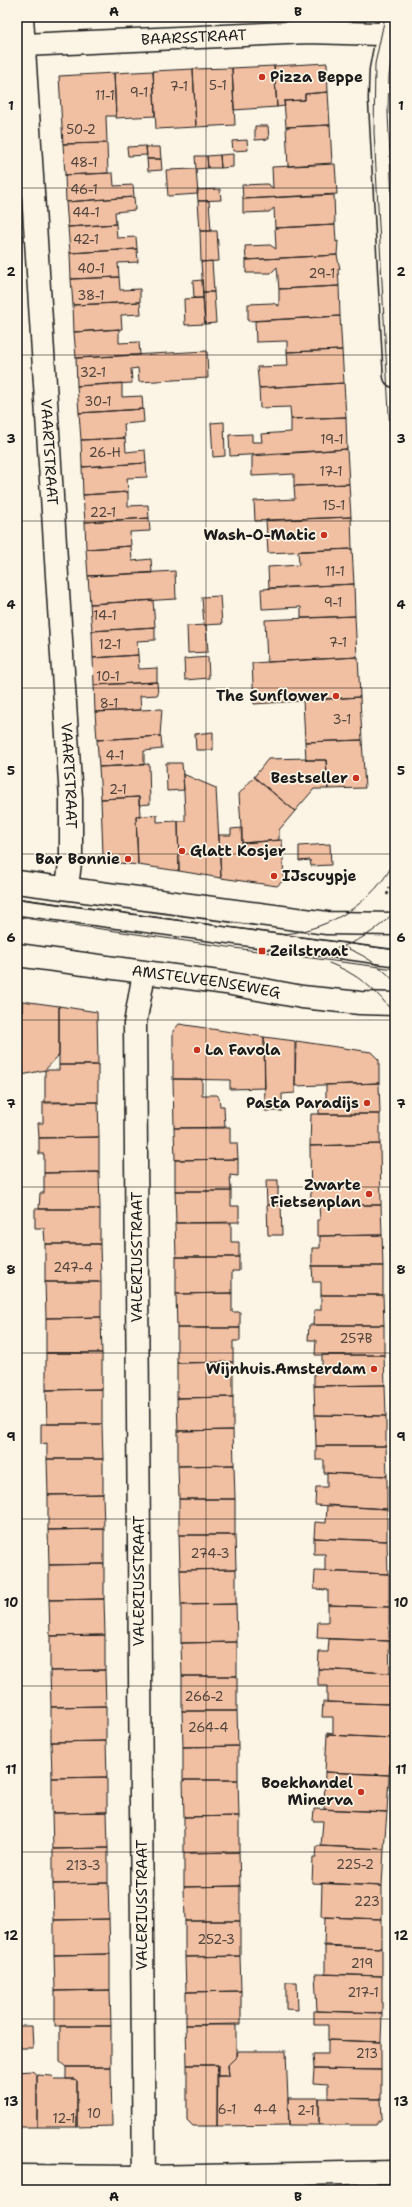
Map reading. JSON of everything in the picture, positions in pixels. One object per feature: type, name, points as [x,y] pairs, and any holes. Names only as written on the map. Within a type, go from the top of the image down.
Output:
[{"type":"street","name":"VAARTSTRAAT","points":[[22,17],[71,799],[71,855],[67,887]]},
{"type":"street","name":"BAARSSTRAAT","points":[[24,46],[308,32],[380,34],[389,26]]},
{"type":"street","points":[[389,26],[381,70],[380,99],[395,376]]},
{"type":"street","points":[[17,882],[67,887],[327,922],[395,924]]},
{"type":"street","name":"AMSTELVEENSEWEG","points":[[17,955],[226,983],[302,998],[360,1003],[395,1004]]},
{"type":"street","name":"VALERIUSSTRAAT","points":[[144,973],[135,1024],[144,2184]]},
{"type":"street","points":[[17,2176],[144,2184],[395,2172]]},
{"type":"lane","points":[[17,907],[395,958]]},
{"type":"path","points":[[386,899],[395,874]]},
{"type":"building","points":[[327,63],[328,92],[305,94],[305,100],[284,101],[285,106],[277,107],[274,66]]},
{"type":"building","points":[[274,66],[277,107],[234,110],[232,68]]},
{"type":"building","points":[[232,68],[235,125],[196,127],[193,69]]},
{"type":"building","points":[[193,69],[196,127],[156,129],[153,71]]},
{"type":"building","points":[[153,71],[155,116],[116,118],[114,73]]},
{"type":"building","points":[[114,73],[116,116],[106,116],[107,143],[63,144],[59,76]]},
{"type":"building","points":[[328,92],[330,125],[286,127],[284,101],[305,100],[305,94]]},
{"type":"building","points":[[330,125],[332,163],[288,166],[286,127]]},
{"type":"building","points":[[255,126],[268,126],[269,139],[255,140]]},
{"type":"building","points":[[247,140],[248,150],[233,151],[232,141]]},
{"type":"building","points":[[107,143],[108,173],[65,175],[63,144]]},
{"type":"building","points":[[146,146],[147,155],[128,156],[127,147]]},
{"type":"building","points":[[146,147],[160,147],[161,159],[147,159]]},
{"type":"building","points":[[233,154],[233,167],[221,168],[220,155]]},
{"type":"building","points":[[220,155],[221,168],[208,168],[207,156]]},
{"type":"building","points":[[195,156],[207,156],[208,168],[196,169]]},
{"type":"building","points":[[147,159],[161,159],[162,170],[148,171]]},
{"type":"building","points":[[335,164],[337,194],[243,199],[242,185],[267,184],[273,188],[272,167]]},
{"type":"building","points":[[196,169],[198,194],[168,196],[166,170]]},
{"type":"building","points":[[113,173],[114,186],[133,185],[134,197],[66,202],[65,175]]},
{"type":"building","points":[[220,189],[221,200],[198,201],[197,190]]},
{"type":"building","points":[[334,195],[335,225],[275,228],[274,208],[269,212],[243,213],[243,199]]},
{"type":"building","points":[[134,197],[135,210],[115,212],[116,224],[68,227],[66,202]]},
{"type":"building","points":[[198,201],[209,201],[211,231],[200,231]]},
{"type":"building","points":[[116,224],[117,238],[136,237],[137,249],[70,253],[68,227]]},
{"type":"building","points":[[335,225],[336,242],[338,241],[337,255],[246,260],[245,246],[270,245],[276,249],[275,228]]},
{"type":"building","points":[[200,231],[217,231],[219,261],[201,262]]},
{"type":"building","points":[[137,249],[138,262],[118,263],[119,277],[71,279],[70,253]]},
{"type":"building","points":[[337,255],[340,269],[338,269],[339,286],[279,289],[277,267],[271,273],[246,273],[246,260]]},
{"type":"building","points":[[212,261],[214,292],[203,292],[201,262]]},
{"type":"building","points":[[119,277],[120,290],[140,289],[140,302],[73,305],[71,279]]},
{"type":"building","points":[[202,280],[203,298],[194,298],[193,281]]},
{"type":"building","points":[[339,286],[340,316],[248,321],[248,304],[273,303],[279,306],[279,289]]},
{"type":"building","points":[[203,292],[214,292],[216,323],[205,324]]},
{"type":"building","points":[[203,298],[205,324],[185,325],[184,299]]},
{"type":"building","points":[[140,302],[141,314],[121,315],[122,329],[74,332],[73,305]]},
{"type":"building","points":[[340,316],[342,350],[287,352],[287,341],[256,342],[255,321]]},
{"type":"building","points":[[119,329],[119,343],[139,342],[140,355],[76,358],[74,332]]},
{"type":"building","points":[[342,350],[344,383],[259,388],[257,367],[288,366],[287,352]]},
{"type":"building","points":[[207,351],[208,378],[139,382],[138,368],[131,369],[132,383],[77,386],[76,358]]},
{"type":"building","points":[[122,383],[122,397],[142,396],[143,409],[79,413],[77,386]]},
{"type":"building","points":[[344,383],[346,417],[291,419],[290,407],[260,408],[259,388]]},
{"type":"building","points":[[143,409],[144,422],[124,424],[125,438],[81,440],[79,413]]},
{"type":"building","points":[[346,417],[347,449],[230,456],[229,435],[252,434],[252,442],[262,442],[261,434],[291,432],[291,419]]},
{"type":"building","points":[[224,422],[225,456],[213,457],[211,423]]},
{"type":"building","points":[[125,438],[126,452],[145,450],[146,463],[82,467],[81,440]]},
{"type":"building","points":[[347,449],[349,484],[294,486],[294,474],[252,476],[252,456]]},
{"type":"building","points":[[146,463],[147,477],[127,478],[128,492],[83,495],[82,467]]},
{"type":"building","points":[[349,484],[351,517],[255,521],[254,501],[295,499],[294,486]]},
{"type":"building","points":[[128,492],[128,506],[148,505],[149,518],[85,522],[83,495]]},
{"type":"building","points":[[351,517],[352,549],[268,553],[266,520]]},
{"type":"building","points":[[149,518],[150,531],[130,532],[131,546],[86,549],[85,522]]},
{"type":"building","points":[[131,546],[132,561],[151,559],[152,573],[88,576],[86,549]]},
{"type":"building","points":[[352,549],[354,584],[269,588],[268,567],[299,565],[298,551]]},
{"type":"building","points":[[175,571],[176,599],[90,604],[88,576]]},
{"type":"building","points":[[354,584],[355,616],[301,618],[301,607],[262,609],[261,589]]},
{"type":"building","points":[[220,596],[222,624],[204,625],[202,597]]},
{"type":"building","points":[[153,600],[155,627],[92,631],[90,604]]},
{"type":"building","points":[[355,616],[357,657],[267,662],[265,620]]},
{"type":"building","points":[[206,625],[208,652],[188,653],[187,626]]},
{"type":"building","points":[[155,627],[155,640],[137,641],[138,655],[93,658],[92,631]]},
{"type":"building","points":[[138,655],[139,669],[157,668],[157,682],[94,685],[93,658]]},
{"type":"building","points":[[208,657],[209,678],[185,680],[184,659]]},
{"type":"building","points":[[358,657],[360,697],[254,704],[252,663]]},
{"type":"building","points":[[157,682],[158,695],[140,696],[141,710],[95,712],[94,685]]},
{"type":"building","points":[[360,697],[362,740],[305,742],[303,700]]},
{"type":"building","points":[[162,709],[160,736],[97,740],[95,712]]},
{"type":"building","points":[[213,732],[213,750],[196,750],[195,734]]},
{"type":"building","points":[[161,736],[162,749],[144,751],[144,765],[99,767],[97,740]]},
{"type":"building","points":[[362,740],[365,788],[328,789],[326,760],[306,760],[305,742]]},
{"type":"building","points":[[306,758],[306,760],[326,760],[328,789],[314,789],[295,811],[254,777],[268,759]]},
{"type":"building","points":[[166,763],[182,763],[184,790],[167,791]]},
{"type":"building","points":[[149,764],[150,804],[139,805],[139,797],[101,799],[99,767]]},
{"type":"building","points":[[183,774],[216,788],[221,878],[179,871],[178,821],[185,821]]},
{"type":"building","points":[[254,777],[295,811],[279,830],[279,840],[242,843],[239,794]]},
{"type":"building","points":[[139,797],[140,816],[136,816],[138,865],[110,862],[103,855],[101,799]]},
{"type":"building","points":[[157,815],[157,822],[178,821],[179,871],[138,865],[136,816]]},
{"type":"building","points":[[242,828],[242,843],[282,840],[284,880],[277,886],[221,878],[219,835],[231,835],[231,829]]},
{"type":"building","points":[[330,844],[331,865],[311,866],[310,860],[299,861],[299,846]]},
{"type":"building","points":[[17,1000],[22,1001],[22,1075],[17,1074]]},
{"type":"building","points":[[22,1001],[59,1006],[59,1055],[45,1070],[22,1075]]},
{"type":"building","points":[[59,1006],[97,1012],[98,1065],[59,1065]]},
{"type":"building","points":[[179,1024],[264,1037],[265,1088],[230,1089],[230,1080],[173,1079],[173,1031]]},
{"type":"building","points":[[264,1037],[295,1041],[295,1093],[282,1094],[282,1111],[265,1111]]},
{"type":"building","points":[[296,1041],[371,1052],[379,1060],[379,1083],[295,1086]]},
{"type":"building","points":[[59,1065],[98,1065],[98,1102],[45,1103],[45,1070],[59,1070]]},
{"type":"building","points":[[173,1079],[202,1079],[202,1095],[217,1095],[219,1097],[220,1106],[224,1106],[225,1128],[174,1128]]},
{"type":"building","points":[[379,1083],[380,1114],[319,1114],[319,1102],[326,1102],[326,1085]]},
{"type":"building","points":[[43,1102],[98,1102],[99,1137],[39,1138],[38,1123],[43,1123]]},
{"type":"building","points":[[311,1114],[380,1114],[380,1144],[310,1146]]},
{"type":"building","points":[[230,1127],[230,1143],[237,1143],[238,1159],[175,1160],[174,1128]]},
{"type":"building","points":[[99,1137],[99,1172],[44,1173],[44,1154],[39,1154],[39,1138]]},
{"type":"building","points":[[380,1144],[381,1205],[311,1205],[310,1146]]},
{"type":"building","points":[[238,1159],[238,1176],[230,1175],[231,1191],[175,1191],[175,1160]]},
{"type":"building","points":[[99,1172],[100,1209],[39,1209],[40,1193],[44,1193],[44,1173]]},
{"type":"building","points":[[266,1180],[278,1180],[278,1205],[267,1205]]},
{"type":"building","points":[[175,1191],[231,1191],[231,1206],[239,1206],[239,1222],[176,1223]]},
{"type":"building","points":[[267,1205],[281,1205],[282,1235],[268,1235]]},
{"type":"building","points":[[319,1205],[381,1205],[382,1235],[317,1236],[317,1220],[320,1220]]},
{"type":"building","points":[[35,1209],[100,1209],[100,1244],[45,1244],[44,1228],[35,1228]]},
{"type":"building","points":[[175,1223],[231,1223],[231,1242],[239,1242],[239,1257],[176,1257]]},
{"type":"building","points":[[382,1235],[383,1266],[312,1266],[312,1248],[320,1248],[320,1236]]},
{"type":"building","points":[[45,1244],[100,1244],[101,1282],[45,1282]]},
{"type":"building","points":[[176,1257],[239,1257],[239,1271],[232,1271],[232,1293],[176,1294]]},
{"type":"building","points":[[312,1266],[383,1266],[383,1295],[321,1295],[321,1282],[313,1282]]},
{"type":"building","points":[[45,1282],[101,1282],[101,1317],[46,1318]]},
{"type":"building","points":[[232,1293],[232,1312],[240,1312],[240,1328],[177,1328],[176,1294]]},
{"type":"building","points":[[321,1295],[383,1295],[384,1325],[313,1325],[314,1310],[321,1310]]},
{"type":"building","points":[[101,1317],[102,1353],[46,1353],[46,1318]]},
{"type":"building","points":[[309,1325],[384,1325],[384,1355],[315,1355],[316,1340],[308,1340]]},
{"type":"building","points":[[177,1328],[240,1328],[240,1341],[233,1341],[233,1362],[177,1363]]},
{"type":"building","points":[[46,1353],[102,1353],[102,1389],[46,1390]]},
{"type":"building","points":[[322,1355],[384,1355],[385,1385],[314,1386],[314,1370],[322,1370]]},
{"type":"building","points":[[233,1362],[233,1397],[177,1398],[177,1363]]},
{"type":"building","points":[[385,1385],[386,1416],[315,1415],[314,1386]]},
{"type":"building","points":[[102,1389],[102,1424],[47,1424],[46,1390]]},
{"type":"building","points":[[233,1397],[233,1430],[178,1431],[177,1398]]},
{"type":"building","points":[[315,1415],[386,1416],[386,1446],[316,1446]]},
{"type":"building","points":[[41,1424],[102,1424],[103,1459],[47,1459],[47,1443],[41,1444]]},
{"type":"building","points":[[233,1430],[234,1465],[178,1466],[178,1431]]},
{"type":"building","points":[[316,1446],[386,1446],[387,1476],[324,1473],[324,1460],[316,1460]]},
{"type":"building","points":[[47,1459],[103,1459],[103,1494],[48,1495]]},
{"type":"building","points":[[234,1465],[235,1499],[179,1499],[178,1466]]},
{"type":"building","points":[[327,1473],[387,1476],[387,1509],[315,1505],[316,1487],[327,1487]]},
{"type":"building","points":[[103,1494],[104,1529],[48,1530],[48,1495]]},
{"type":"building","points":[[179,1499],[235,1499],[235,1535],[179,1535]]},
{"type":"building","points":[[327,1505],[387,1509],[387,1541],[314,1538],[315,1522],[326,1523]]},
{"type":"building","points":[[104,1529],[104,1564],[49,1565],[48,1530]]},
{"type":"building","points":[[179,1535],[235,1535],[236,1569],[180,1570]]},
{"type":"building","points":[[314,1538],[387,1541],[388,1574],[325,1571],[325,1554],[314,1554]]},
{"type":"building","points":[[104,1564],[104,1599],[49,1600],[49,1565]]},
{"type":"building","points":[[236,1569],[236,1604],[181,1605],[180,1570]]},
{"type":"building","points":[[315,1571],[389,1574],[389,1607],[328,1605],[328,1590],[314,1589]]},
{"type":"building","points":[[104,1599],[105,1635],[50,1636],[49,1600]]},
{"type":"building","points":[[236,1604],[237,1642],[181,1643],[181,1605]]},
{"type":"building","points":[[328,1605],[389,1607],[389,1641],[317,1638],[318,1622],[328,1622]]},
{"type":"building","points":[[105,1635],[105,1670],[50,1671],[50,1636]]},
{"type":"building","points":[[329,1639],[389,1641],[390,1673],[318,1669],[319,1652],[328,1652]]},
{"type":"building","points":[[237,1642],[237,1676],[182,1676],[181,1643]]},
{"type":"building","points":[[318,1669],[390,1673],[390,1704],[327,1702],[327,1686],[318,1686]]},
{"type":"building","points":[[105,1670],[106,1706],[51,1707],[50,1671]]},
{"type":"building","points":[[182,1676],[237,1676],[237,1711],[182,1711]]},
{"type":"building","points":[[323,1702],[390,1704],[392,1738],[327,1735],[327,1733],[333,1734],[333,1717],[322,1717]]},
{"type":"building","points":[[106,1706],[106,1741],[51,1742],[51,1707]]},
{"type":"building","points":[[182,1711],[237,1711],[238,1746],[183,1747]]},
{"type":"building","points":[[327,1735],[392,1738],[389,1775],[325,1772]]},
{"type":"building","points":[[106,1741],[107,1777],[52,1778],[51,1742]]},
{"type":"building","points":[[238,1746],[238,1780],[183,1780],[183,1747]]},
{"type":"building","points":[[325,1772],[389,1775],[387,1812],[324,1809]]},
{"type":"building","points":[[107,1777],[107,1812],[52,1813],[52,1778]]},
{"type":"building","points":[[183,1780],[238,1780],[239,1816],[184,1817]]},
{"type":"building","points":[[314,1809],[387,1812],[384,1849],[321,1846],[323,1821],[313,1821]]},
{"type":"building","points":[[107,1812],[108,1848],[53,1849],[52,1813]]},
{"type":"building","points":[[239,1816],[239,1852],[184,1853],[184,1817]]},
{"type":"building","points":[[317,1846],[384,1849],[382,1886],[312,1883],[313,1858],[316,1858]]},
{"type":"building","points":[[108,1848],[108,1883],[53,1884],[53,1849]]},
{"type":"building","points":[[239,1852],[240,1886],[184,1887],[184,1853]]},
{"type":"building","points":[[108,1883],[109,1919],[54,1920],[53,1884]]},
{"type":"building","points":[[322,1883],[382,1886],[382,1919],[321,1917]]},
{"type":"building","points":[[240,1886],[240,1921],[185,1921],[184,1887]]},
{"type":"building","points":[[325,1917],[382,1919],[382,1948],[324,1946]]},
{"type":"building","points":[[109,1919],[110,1954],[54,1955],[54,1920]]},
{"type":"building","points":[[185,1921],[240,1921],[240,1956],[185,1957]]},
{"type":"building","points":[[325,1945],[382,1948],[382,1976],[325,1974]]},
{"type":"building","points":[[110,1954],[110,1990],[55,1991],[54,1955]]},
{"type":"building","points":[[240,1956],[241,1991],[186,1992],[185,1957]]},
{"type":"building","points":[[315,1974],[382,1976],[382,2013],[317,2011]]},
{"type":"building","points":[[286,1982],[297,1982],[298,2010],[286,2009]]},
{"type":"building","points":[[110,1990],[111,2026],[55,2026],[55,1991]]},
{"type":"building","points":[[241,1991],[241,2024],[186,2025],[186,1992]]},
{"type":"building","points":[[314,2011],[382,2013],[381,2042],[328,2040],[328,2025],[314,2025]]},
{"type":"building","points":[[186,2025],[236,2025],[236,2057],[228,2065],[229,2076],[217,2076],[218,2065],[187,2065]]},
{"type":"building","points":[[17,2026],[32,2026],[33,2048],[17,2048]]},
{"type":"building","points":[[60,2026],[111,2026],[111,2067],[66,2067],[60,2062]]},
{"type":"building","points":[[328,2040],[381,2042],[381,2070],[314,2069],[313,2054],[328,2054]]},
{"type":"building","points":[[237,2051],[286,2051],[289,2125],[217,2126],[217,2076],[229,2076],[228,2065],[236,2057]]},
{"type":"building","points":[[187,2065],[218,2065],[217,2126],[193,2126],[187,2120]]},
{"type":"building","points":[[66,2067],[111,2067],[112,2126],[77,2127],[77,2081],[75,2079],[66,2079]]},
{"type":"building","points":[[314,2069],[381,2070],[381,2099],[328,2098],[328,2084],[313,2083]]},
{"type":"building","points":[[32,2071],[37,2075],[37,2127],[17,2127],[17,2072]]},
{"type":"building","points":[[37,2075],[52,2076],[55,2079],[75,2079],[77,2081],[77,2127],[37,2127]]},
{"type":"building","points":[[288,2098],[319,2098],[319,2125],[289,2125]]},
{"type":"building","points":[[319,2098],[381,2099],[382,2118],[376,2125],[319,2125]]},
{"type":"tram line","points":[[385,17],[375,64],[374,132],[395,525]]},
{"type":"tram line","points":[[395,36],[389,76],[388,112],[395,269]]},
{"type":"tram line","points":[[285,934],[318,926],[349,911],[376,889],[395,860]]},
{"type":"tram line","points":[[17,898],[395,950]]},
{"type":"tram line","points":[[310,955],[346,945],[367,935],[395,911]]},
{"type":"tram line","points":[[17,917],[395,969]]},
{"type":"tram line","points":[[340,946],[370,960],[395,982]]},
{"type":"tram line","points":[[329,963],[348,972],[366,984],[382,999],[395,1016]]},
{"type":"place","name":"Pizza Beppe","points":[[262,77]]},
{"type":"place","name":"Wash-O-Matic","points":[[324,535]]},
{"type":"place","name":"The Sunflower","points":[[336,696]]},
{"type":"place","name":"Bestseller","points":[[356,778]]},
{"type":"place","name":"Glatt Kosjer","points":[[182,851]]},
{"type":"place","name":"Bar Bonnie","points":[[128,859]]},
{"type":"place","name":"IJscuypje","points":[[274,876]]},
{"type":"place","name":"Zeilstraat","points":[[262,951]]},
{"type":"place","name":"La Favola","points":[[197,1050]]},
{"type":"place","name":"Pasta Paradijs","points":[[367,1103]]},
{"type":"place","name":"Zwarte Fietsenplan","points":[[369,1194]]},
{"type":"place","name":"Wijnhuis.Amsterdam","points":[[374,1369]]},
{"type":"place","name":"Boekhandel Minerva","points":[[361,1792]]}]
